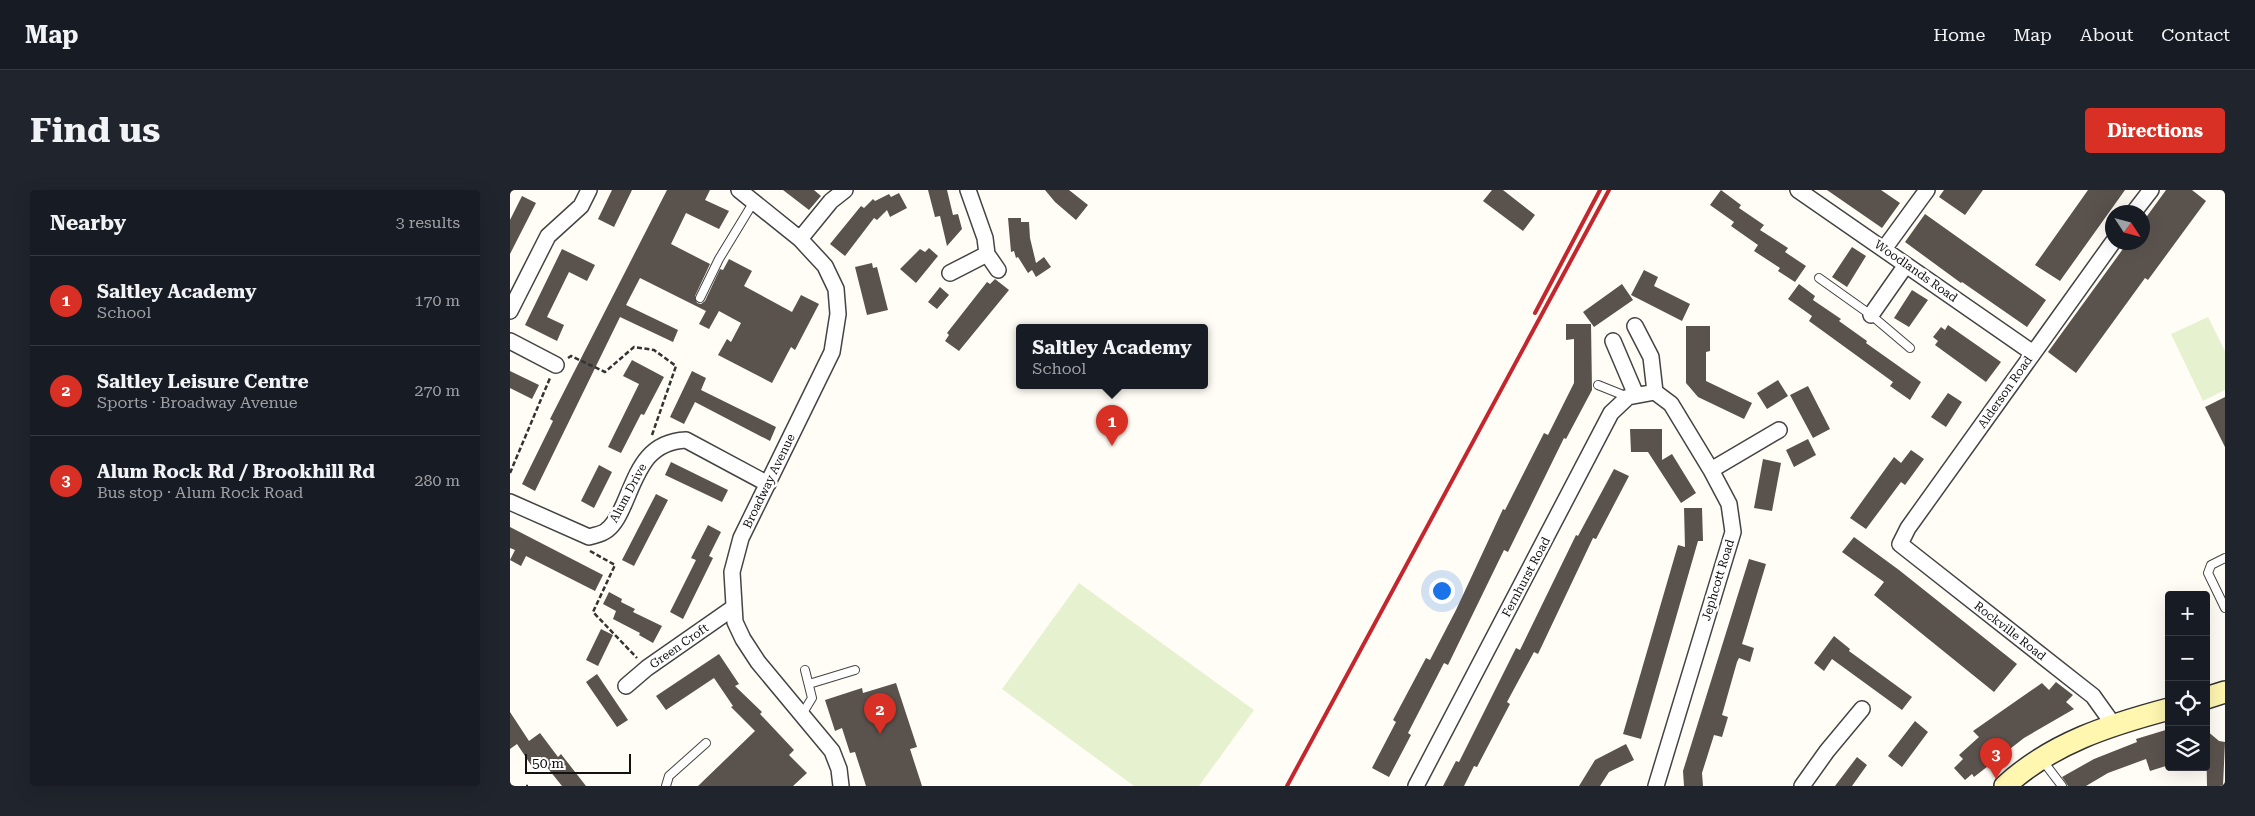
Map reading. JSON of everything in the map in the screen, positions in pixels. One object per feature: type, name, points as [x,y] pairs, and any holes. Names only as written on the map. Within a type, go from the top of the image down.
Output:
[{"type":"street","points":[[510,311],[548,236],[581,206],[589,190]]},
{"type":"street","name":"Broadway Avenue","points":[[739,190],[800,239],[825,266],[836,289],[838,314],[832,352],[741,538],[732,572],[735,622],[753,654],[801,716],[832,752],[839,769],[841,786]]},
{"type":"street","points":[[800,239],[831,200],[845,190]]},
{"type":"street","points":[[968,190],[985,238],[986,254],[998,270]]},
{"type":"street","points":[[1884,249],[1927,190]]},
{"type":"street","points":[[2139,205],[2151,190]]},
{"type":"street","name":"Woodlands Road","points":[[1805,192],[2033,353]]},
{"type":"street","name":"Alderson Road","points":[[1900,544],[1908,528],[2107,250]]},
{"type":"street","points":[[950,273],[986,254]]},
{"type":"street","points":[[1871,315],[1906,265]]},
{"type":"street","points":[[1613,341],[1632,396],[1655,392],[1651,357],[1635,326]]},
{"type":"street","points":[[510,341],[556,365]]},
{"type":"street","name":"Jephcott Road","points":[[1655,392],[1672,404],[1712,470],[1729,504],[1733,532],[1656,786]]},
{"type":"street","name":"Fernhurst Road","points":[[1416,786],[1611,413],[1632,396]]},
{"type":"street","points":[[1712,470],[1779,430]]},
{"type":"street","name":"Alum Drive","points":[[589,537],[607,530],[619,515],[642,464],[658,447],[673,440],[686,440],[768,484]]},
{"type":"street","points":[[510,502],[589,537]]},
{"type":"street","name":"Rockville Road","points":[[1900,544],[2093,696],[2113,724]]},
{"type":"street","name":"Green Croft","points":[[626,686],[648,668],[733,608]]},
{"type":"street","points":[[2210,697],[2225,692]]},
{"type":"street","points":[[1802,786],[1827,751],[1862,709]]},
{"type":"street","points":[[2005,786],[2018,774],[2064,745],[2113,724],[2165,710]]},
{"type":"lane","points":[[700,298],[719,259],[753,203]]},
{"type":"lane","points":[[1819,278],[1871,315],[1910,348]]},
{"type":"lane","points":[[1598,385],[1632,396]]},
{"type":"lane","points":[[2225,558],[2211,565],[2208,574],[2225,608]]},
{"type":"lane","points":[[801,716],[812,698],[805,670]]},
{"type":"lane","points":[[809,684],[855,670]]},
{"type":"lane","points":[[666,786],[669,776],[706,742]]},
{"type":"lane","points":[[2042,759],[2062,786]]},
{"type":"path","points":[[510,473],[556,365],[571,356],[605,372],[634,347],[654,350],[676,366],[652,438]]},
{"type":"path","points":[[589,537],[590,551],[615,565],[593,612],[648,668]]},
{"type":"green space","points":[[2208,317],[2225,351],[2225,390],[2203,401],[2171,334]]},
{"type":"green space","points":[[1079,583],[1254,710],[1199,786],[1134,786],[1002,689]]},
{"type":"building","points":[[612,190],[632,190],[614,227],[598,219]]},
{"type":"building","points":[[667,190],[710,190],[705,200],[729,211],[719,229],[686,213],[671,244],[710,264],[695,296],[697,303],[701,304],[705,301],[720,269],[723,270],[729,259],[752,271],[744,286],[792,312],[801,295],[819,304],[795,350],[791,347],[772,383],[718,355],[727,339],[731,342],[741,323],[719,311],[709,329],[699,324],[706,311],[640,278],[626,305],[678,330],[673,342],[620,317],[535,491],[522,484],[553,421],[550,419]]},
{"type":"building","points":[[783,190],[814,190],[821,196],[809,210]]},
{"type":"building","points":[[928,190],[947,190],[953,215],[958,214],[962,229],[947,246],[940,216],[935,217]]},
{"type":"building","points":[[1045,190],[1069,190],[1088,205],[1076,220],[1055,202]]},
{"type":"building","points":[[1492,190],[1503,190],[1535,215],[1523,231],[1483,201]]},
{"type":"building","points":[[1721,190],[1741,205],[1739,208],[1764,225],[1760,230],[1788,248],[1785,252],[1806,266],[1795,282],[1778,271],[1780,268],[1754,251],[1758,245],[1731,226],[1734,222],[1710,205]]},
{"type":"building","points":[[1827,190],[1881,190],[1900,203],[1882,228]]},
{"type":"building","points":[[1944,190],[1983,190],[1965,215],[1939,197]]},
{"type":"building","points":[[2088,190],[2125,190],[2114,205],[2105,205],[2105,218],[2060,281],[2035,265]]},
{"type":"building","points":[[2166,190],[2192,190],[2206,201],[2148,280],[2145,278],[2076,373],[2048,352],[2122,250],[2150,250],[2150,212]]},
{"type":"building","points":[[899,193],[907,208],[890,217],[887,210],[877,220],[874,218],[845,256],[830,244],[861,206],[864,208],[873,199],[875,201],[889,194],[891,197]]},
{"type":"building","points":[[522,196],[536,203],[510,254],[510,220]]},
{"type":"building","points":[[1925,214],[2046,300],[2027,327],[1961,283],[1905,242]]},
{"type":"building","points":[[1008,218],[1021,218],[1021,222],[1029,222],[1030,238],[1036,263],[1044,257],[1051,267],[1036,277],[1032,270],[1028,273],[1018,257],[1016,258],[1014,251],[1011,252]]},
{"type":"building","points":[[1852,247],[1866,256],[1847,287],[1832,277]]},
{"type":"building","points":[[929,248],[938,256],[916,283],[900,269],[920,249],[925,252]]},
{"type":"building","points":[[562,249],[595,265],[587,281],[569,272],[547,317],[564,325],[557,341],[525,325]]},
{"type":"building","points":[[872,263],[873,268],[877,267],[888,310],[867,315],[855,267]]},
{"type":"building","points":[[1644,270],[1658,277],[1654,286],[1690,304],[1682,321],[1631,295]]},
{"type":"building","points":[[995,279],[1009,290],[959,351],[945,341],[949,335],[947,333],[987,282],[990,284]]},
{"type":"building","points":[[1622,284],[1633,300],[1594,327],[1583,312]]},
{"type":"building","points":[[1799,284],[1815,296],[1813,300],[1841,319],[1839,321],[1867,341],[1866,343],[1921,382],[1910,400],[1890,386],[1893,382],[1809,321],[1812,316],[1788,299]]},
{"type":"building","points":[[940,287],[949,295],[937,309],[928,302]]},
{"type":"building","points":[[1912,290],[1928,300],[1909,327],[1894,318]]},
{"type":"building","points":[[1566,324],[1591,324],[1592,390],[1566,439],[1564,438],[1508,552],[1504,550],[1448,665],[1444,663],[1408,733],[1411,735],[1389,777],[1372,768],[1396,722],[1393,720],[1426,658],[1430,660],[1456,610],[1503,509],[1505,510],[1544,433],[1548,435],[1574,383],[1574,339],[1566,340]]},
{"type":"building","points":[[1948,325],[2001,362],[1986,382],[1935,345],[1938,341],[1933,337],[1941,327],[1945,330]]},
{"type":"building","points":[[1686,326],[1710,326],[1710,351],[1706,352],[1706,381],[1752,403],[1744,419],[1698,397],[1686,383]]},
{"type":"building","points":[[632,360],[664,377],[644,415],[641,414],[621,453],[608,447],[639,384],[623,376]]},
{"type":"building","points":[[510,371],[539,385],[532,399],[510,388]]},
{"type":"building","points":[[692,371],[706,378],[701,390],[776,427],[770,441],[695,402],[684,424],[670,417]]},
{"type":"building","points":[[1778,380],[1788,396],[1767,409],[1757,393]]},
{"type":"building","points":[[1808,386],[1830,429],[1813,438],[1790,395]]},
{"type":"building","points":[[1948,393],[1962,402],[1946,427],[1931,417]]},
{"type":"building","points":[[2225,397],[2225,447],[2205,407]]},
{"type":"building","points":[[1630,429],[1662,429],[1662,460],[1672,454],[1696,493],[1681,503],[1648,452],[1631,452]]},
{"type":"building","points":[[1808,439],[1816,455],[1794,467],[1786,450]]},
{"type":"building","points":[[1911,450],[1924,459],[1905,485],[1901,482],[1866,529],[1850,518],[1894,457],[1901,463]]},
{"type":"building","points":[[1763,459],[1781,463],[1772,511],[1754,508]]},
{"type":"building","points":[[671,462],[728,490],[722,502],[665,475]]},
{"type":"building","points":[[599,465],[612,472],[594,508],[581,501]]},
{"type":"building","points":[[1614,469],[1629,476],[1596,539],[1593,538],[1538,654],[1534,652],[1507,702],[1510,704],[1477,767],[1474,766],[1464,786],[1443,786],[1456,761],[1459,762],[1516,648],[1520,650],[1576,535],[1578,536]]},
{"type":"building","points":[[656,494],[668,500],[634,566],[622,560]]},
{"type":"building","points":[[1684,508],[1702,508],[1703,541],[1698,541],[1641,739],[1623,734],[1678,545],[1685,547]]},
{"type":"building","points":[[708,525],[721,532],[709,556],[713,558],[683,619],[670,612],[696,560],[691,558]]},
{"type":"building","points":[[510,527],[603,575],[595,591],[526,556],[521,566],[510,560],[515,550],[510,548]]},
{"type":"building","points":[[1854,537],[1899,570],[2017,664],[1994,692],[1874,595],[1884,582],[1842,552]]},
{"type":"building","points":[[1749,559],[1766,564],[1742,644],[1754,648],[1750,662],[1739,658],[1737,662],[1722,715],[1728,717],[1722,737],[1714,735],[1702,773],[1703,786],[1684,786],[1683,771]]},
{"type":"building","points":[[609,592],[622,599],[621,602],[635,609],[633,612],[662,626],[653,643],[639,635],[640,633],[613,619],[616,611],[603,604]]},
{"type":"building","points":[[601,629],[613,635],[598,666],[586,660]]},
{"type":"building","points":[[1834,636],[1850,649],[1849,651],[1912,697],[1902,710],[1832,659],[1824,671],[1814,663]]},
{"type":"building","points":[[719,654],[739,684],[735,686],[762,712],[760,714],[794,750],[789,755],[807,773],[793,786],[698,786],[755,731],[731,707],[733,706],[714,678],[666,710],[656,696]]},
{"type":"building","points":[[597,674],[628,720],[617,727],[586,682]]},
{"type":"building","points":[[2056,682],[2073,695],[2066,702],[2074,709],[2024,738],[1974,777],[1972,774],[1965,780],[1954,768],[1963,759],[1959,755],[1979,737],[1973,731],[2042,683],[2049,690]]},
{"type":"building","points":[[896,683],[917,747],[910,749],[922,786],[866,786],[855,752],[850,753],[842,728],[835,731],[825,700],[862,688],[863,693]]},
{"type":"building","points":[[510,712],[529,741],[540,733],[558,757],[561,754],[586,786],[562,786],[542,761],[533,768],[517,744],[510,749]]},
{"type":"building","points":[[1915,721],[1928,732],[1902,767],[1888,756]]},
{"type":"building","points":[[2165,730],[2165,766],[2150,771],[2146,759],[2108,773],[2086,786],[2068,786],[2062,777],[2094,759],[2137,742],[2136,739]]},
{"type":"building","points":[[2210,733],[2219,741],[2225,742],[2223,786],[2207,786],[2207,771],[2210,771]]},
{"type":"building","points":[[1626,744],[1634,760],[1609,772],[1600,786],[1579,786],[1595,760]]},
{"type":"building","points":[[1857,757],[1867,765],[1852,786],[1835,786]]},
{"type":"railway","points":[[1535,313],[1600,190]]},
{"type":"railway","points":[[1287,786],[1609,190]]},
{"type":"place","name":"Saltley Academy","points":[[1112,446]]},
{"type":"place","name":"Saltley Leisure Centre","points":[[880,734]]},
{"type":"place","name":"Alum Rock Rd / Brookhill Rd","points":[[1996,779]]}]
